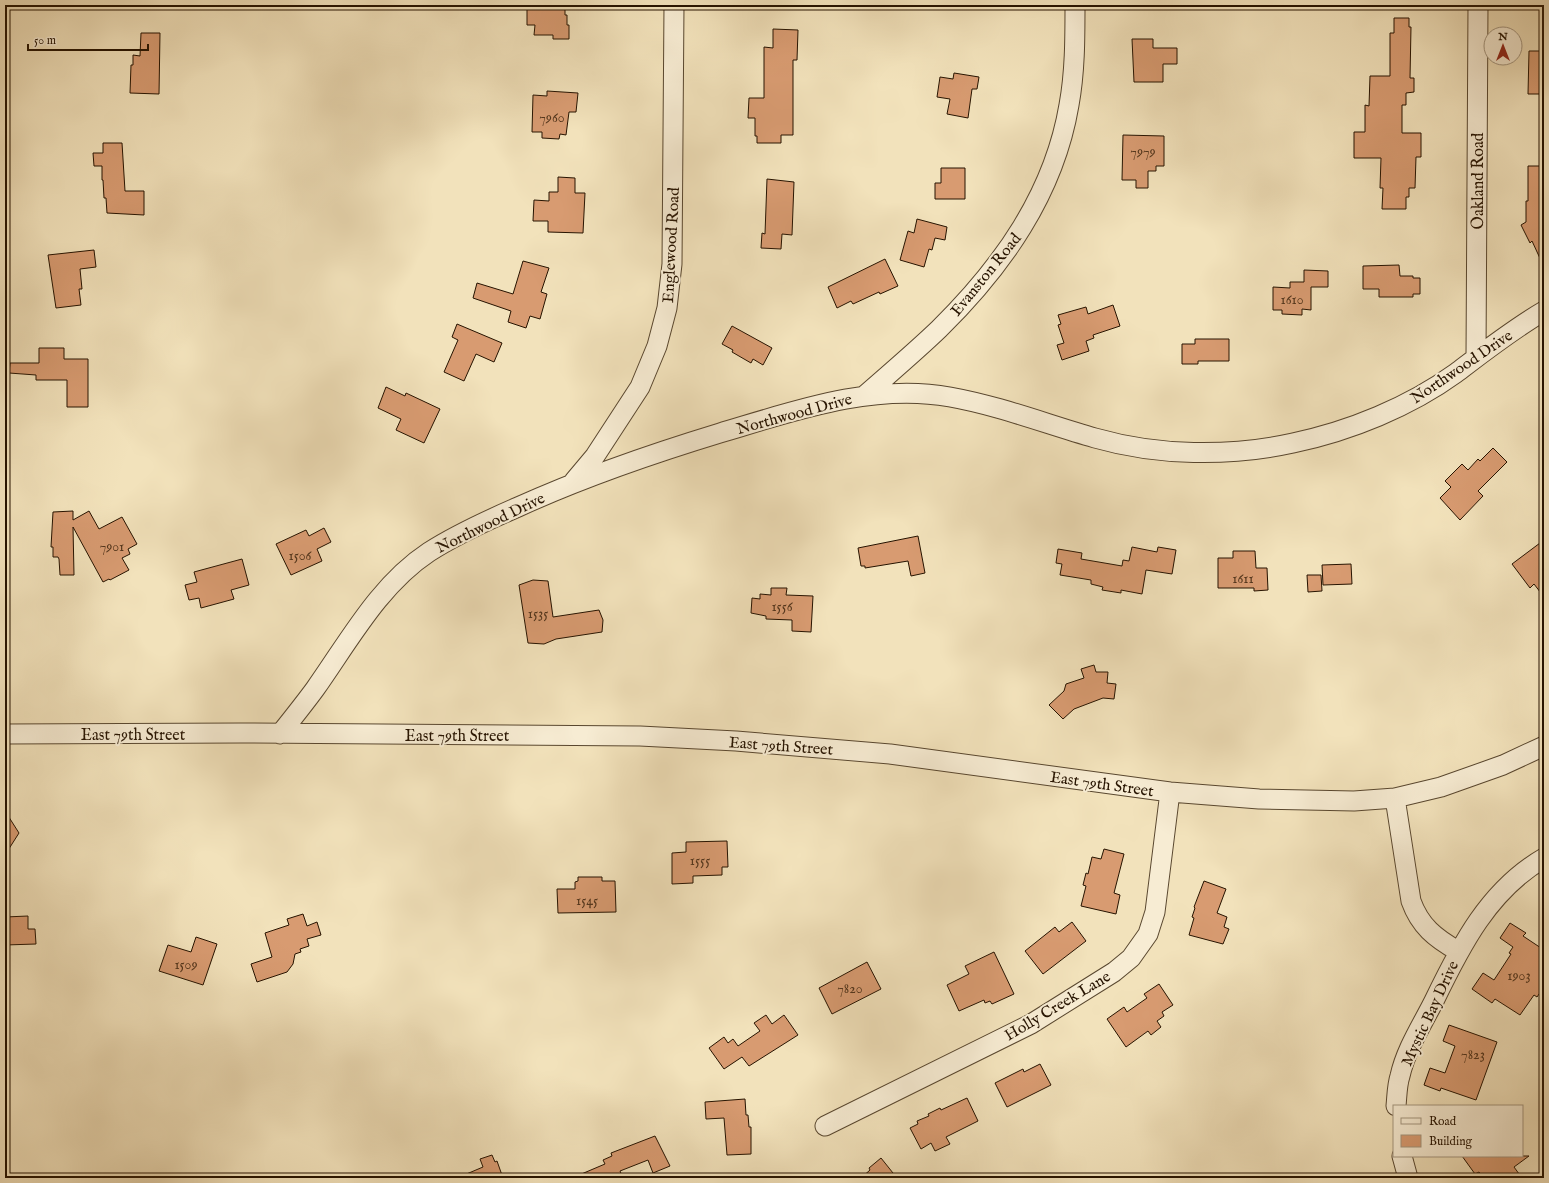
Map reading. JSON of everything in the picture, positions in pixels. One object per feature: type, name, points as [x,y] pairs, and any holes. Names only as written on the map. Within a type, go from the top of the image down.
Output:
[{"type":"street","name":"Englewood Road","points":[[573,482],[595,456],[640,387],[655,353],[667,308],[672,264],[674,5]]},
{"type":"street","name":"Evanston Road","points":[[864,396],[938,330],[961,306],[1004,255],[1033,209],[1053,165],[1068,112],[1075,56],[1076,5]]},
{"type":"street","name":"Oakland Road","points":[[1476,356],[1478,5]]},
{"type":"street","name":"Northwood Drive","points":[[280,734],[314,691],[369,612],[396,581],[429,552],[472,528],[573,482],[686,443],[834,400],[888,394],[946,396],[996,406],[1108,442],[1177,452],[1238,451],[1275,446],[1311,439],[1376,417],[1422,394],[1544,311]]},
{"type":"street","name":"East 79th Street","points":[[5,734],[640,736],[736,741],[890,754],[1170,792],[1259,799],[1354,801],[1395,798],[1441,787],[1477,776],[1544,746]]},
{"type":"street","name":"Holly Creek Lane","points":[[825,1126],[1031,1024],[1114,972],[1131,958],[1148,934],[1155,912],[1170,792]]},
{"type":"street","name":"Mystic Bay Drive","points":[[1395,798],[1411,901],[1415,911],[1429,932],[1440,942],[1458,951],[1407,1055],[1399,1076],[1396,1105]]},
{"type":"street","points":[[1458,951],[1475,923],[1501,892],[1544,858]]},
{"type":"street","points":[[1402,1157],[1408,1178]]},
{"type":"building","points":[[527,5],[565,5],[567,25],[569,25],[569,39],[553,39],[553,35],[534,35],[535,25],[527,25]]},
{"type":"building","points":[[1394,18],[1409,18],[1409,27],[1411,27],[1410,78],[1414,78],[1414,92],[1406,93],[1406,105],[1402,105],[1402,133],[1421,133],[1421,157],[1416,157],[1415,188],[1409,188],[1409,197],[1406,197],[1406,209],[1382,209],[1383,188],[1380,188],[1381,158],[1354,158],[1354,132],[1365,132],[1365,105],[1369,106],[1370,76],[1390,76],[1390,33],[1394,33]]},
{"type":"building","points":[[773,29],[798,30],[797,60],[793,60],[793,135],[781,135],[781,143],[757,143],[757,136],[755,136],[755,118],[748,118],[749,98],[764,98],[764,47],[773,48]]},
{"type":"building","points":[[141,33],[160,33],[159,94],[130,93],[131,65],[133,65],[133,55],[140,56]]},
{"type":"building","points":[[1132,39],[1153,39],[1153,48],[1177,48],[1177,64],[1163,64],[1163,82],[1134,82]]},
{"type":"building","points":[[1529,51],[1544,51],[1544,94],[1528,94]]},
{"type":"building","points":[[954,73],[979,77],[977,89],[972,89],[968,118],[947,114],[950,99],[937,97],[940,77],[953,79]]},
{"type":"building","points":[[547,91],[578,93],[576,112],[569,112],[566,135],[560,134],[559,139],[542,138],[542,132],[532,132],[533,95],[547,96]]},
{"type":"building","points":[[1123,135],[1164,136],[1164,166],[1156,166],[1156,171],[1148,171],[1148,188],[1136,188],[1136,180],[1122,180]]},
{"type":"building","points":[[103,143],[122,143],[125,191],[144,191],[144,215],[107,213],[106,198],[104,198],[102,180],[102,166],[94,166],[93,153],[103,153]]},
{"type":"building","points":[[1528,166],[1544,166],[1544,267],[1532,241],[1530,243],[1521,225],[1526,222],[1526,201],[1528,201]]},
{"type":"building","points":[[941,168],[965,168],[965,199],[935,199],[935,183],[941,183]]},
{"type":"building","points":[[558,177],[575,178],[575,193],[585,193],[583,233],[548,232],[548,221],[533,221],[534,200],[549,201],[549,192],[558,192]]},
{"type":"building","points":[[767,179],[794,182],[792,235],[782,234],[781,249],[761,248],[762,233],[765,234]]},
{"type":"building","points":[[917,219],[947,227],[945,240],[935,238],[932,250],[929,249],[924,267],[900,260],[908,231],[914,233]]},
{"type":"building","points":[[94,250],[96,267],[80,269],[82,289],[79,289],[81,305],[56,308],[48,255]]},
{"type":"building","points":[[885,259],[898,286],[880,294],[879,292],[853,304],[851,301],[837,308],[828,287]]},
{"type":"building","points":[[523,261],[549,268],[541,292],[547,294],[540,319],[530,316],[526,328],[508,322],[511,311],[473,298],[477,283],[513,294]]},
{"type":"building","points":[[1399,265],[1400,276],[1413,276],[1413,278],[1420,278],[1420,294],[1413,294],[1413,297],[1379,297],[1379,289],[1363,289],[1363,266]]},
{"type":"building","points":[[1304,270],[1328,271],[1328,287],[1311,287],[1311,310],[1302,309],[1302,315],[1282,314],[1282,310],[1273,310],[1273,287],[1290,288],[1290,282],[1304,282]]},
{"type":"building","points":[[1113,305],[1120,326],[1093,335],[1094,338],[1086,341],[1089,351],[1062,360],[1057,345],[1064,343],[1058,325],[1061,324],[1058,315],[1086,307],[1088,314]]},
{"type":"building","points":[[457,324],[502,343],[494,362],[476,354],[464,381],[444,372],[458,340],[452,337]]},
{"type":"building","points":[[732,326],[772,348],[763,365],[753,359],[751,363],[732,352],[733,350],[722,344]]},
{"type":"building","points":[[1195,339],[1229,339],[1229,361],[1198,361],[1198,364],[1182,364],[1182,344],[1195,344]]},
{"type":"building","points":[[39,348],[64,348],[64,359],[88,359],[88,407],[67,407],[67,380],[36,380],[36,375],[9,373],[10,363],[39,363]]},
{"type":"building","points":[[386,387],[405,396],[406,393],[440,409],[424,443],[396,430],[401,419],[378,408]]},
{"type":"building","points":[[1493,448],[1507,462],[1478,491],[1483,496],[1460,520],[1440,498],[1451,487],[1445,481],[1462,464],[1468,470],[1478,459],[1480,461]]},
{"type":"building","points":[[73,511],[73,520],[89,511],[99,529],[122,517],[137,544],[128,549],[130,554],[122,558],[129,570],[103,582],[73,527],[74,575],[60,575],[59,559],[58,557],[53,557],[53,547],[51,547],[53,512]]},
{"type":"building","points":[[324,528],[331,542],[317,549],[322,561],[291,575],[276,544],[306,530],[309,536]]},
{"type":"building","points":[[918,536],[925,573],[911,576],[908,561],[865,568],[865,566],[861,566],[858,548]]},
{"type":"building","points":[[1544,540],[1544,597],[1534,584],[1530,588],[1512,564]]},
{"type":"building","points":[[1132,547],[1157,552],[1158,547],[1176,550],[1172,574],[1146,570],[1142,594],[1121,590],[1121,593],[1102,590],[1103,587],[1091,584],[1091,580],[1060,575],[1062,564],[1056,563],[1058,549],[1082,553],[1081,559],[1122,566],[1123,560],[1129,561]]},
{"type":"building","points":[[1233,551],[1255,551],[1256,568],[1267,568],[1268,590],[1254,591],[1254,588],[1218,588],[1218,558],[1233,558]]},
{"type":"building","points":[[242,559],[249,585],[231,590],[234,599],[201,608],[199,598],[189,600],[185,585],[197,582],[194,572]]},
{"type":"building","points":[[1351,564],[1352,584],[1323,585],[1322,565]]},
{"type":"building","points":[[1307,575],[1321,575],[1322,591],[1308,592]]},
{"type":"building","points":[[533,580],[548,581],[553,617],[599,610],[603,620],[602,632],[556,639],[544,644],[528,643],[519,585]]},
{"type":"building","points":[[771,588],[787,588],[786,595],[813,596],[811,632],[792,631],[792,620],[766,619],[766,616],[751,613],[752,598],[760,599],[760,594],[771,595]]},
{"type":"building","points":[[1094,665],[1096,672],[1108,672],[1107,683],[1116,684],[1114,699],[1103,698],[1074,709],[1063,719],[1049,705],[1064,691],[1066,684],[1084,678],[1081,669]]},
{"type":"building","points":[[5,811],[19,833],[5,855]]},
{"type":"building","points":[[727,841],[728,867],[722,867],[722,875],[693,876],[693,883],[672,884],[672,853],[686,852],[686,842]]},
{"type":"building","points":[[1104,849],[1124,854],[1114,893],[1120,895],[1116,914],[1081,906],[1086,886],[1083,885],[1086,873],[1088,874],[1092,857],[1101,859]]},
{"type":"building","points":[[578,877],[602,877],[602,881],[615,881],[616,912],[558,913],[557,889],[575,889],[575,882],[578,881]]},
{"type":"building","points":[[1204,881],[1226,889],[1217,913],[1227,917],[1224,927],[1229,929],[1223,944],[1189,935],[1194,918],[1192,917],[1194,907]]},
{"type":"building","points":[[303,914],[307,926],[317,922],[321,935],[307,939],[309,946],[300,949],[301,952],[295,954],[293,964],[287,972],[257,982],[251,964],[272,957],[265,933],[289,925],[287,919]]},
{"type":"building","points":[[28,916],[28,929],[35,929],[36,944],[5,945],[5,917]]},
{"type":"building","points":[[1072,922],[1086,941],[1043,974],[1025,951],[1055,927],[1059,932]]},
{"type":"building","points":[[1510,923],[1526,933],[1523,936],[1544,950],[1544,987],[1537,997],[1534,995],[1520,1015],[1495,999],[1492,1003],[1472,989],[1483,973],[1494,980],[1511,954],[1509,953],[1513,947],[1500,938]]},
{"type":"building","points":[[196,937],[217,944],[203,985],[159,971],[168,945],[191,952]]},
{"type":"building","points":[[994,952],[1014,994],[992,1004],[990,1001],[985,1003],[984,1000],[959,1011],[947,985],[969,974],[965,966]]},
{"type":"building","points":[[867,962],[881,989],[832,1014],[819,988]]},
{"type":"building","points":[[1159,984],[1173,1005],[1162,1012],[1164,1016],[1157,1021],[1161,1027],[1151,1035],[1148,1031],[1126,1047],[1107,1019],[1124,1007],[1127,1012],[1147,998],[1144,994]]},
{"type":"building","points":[[766,1015],[772,1024],[784,1015],[798,1035],[749,1066],[742,1057],[724,1069],[709,1048],[724,1037],[728,1043],[733,1039],[738,1046],[760,1031],[754,1023]]},
{"type":"building","points":[[1449,1025],[1497,1042],[1476,1100],[1441,1088],[1440,1091],[1424,1085],[1430,1068],[1445,1073],[1455,1046],[1443,1041]]},
{"type":"building","points":[[1040,1064],[1051,1085],[1007,1107],[995,1083],[1023,1069],[1024,1072]]},
{"type":"building","points":[[967,1098],[978,1121],[946,1137],[950,1144],[935,1151],[931,1143],[921,1149],[910,1128],[918,1124],[917,1121],[929,1116],[928,1114],[940,1108],[941,1110]]},
{"type":"building","points":[[745,1099],[746,1115],[748,1115],[749,1127],[751,1127],[751,1154],[727,1155],[724,1118],[706,1119],[705,1102]]},
{"type":"building","points":[[655,1136],[670,1166],[653,1173],[648,1160],[620,1171],[623,1178],[572,1178],[605,1164],[603,1160],[612,1156],[611,1153]]},
{"type":"building","points":[[492,1155],[495,1162],[497,1161],[503,1178],[457,1178],[483,1167],[480,1159]]},
{"type":"building","points":[[1529,1156],[1514,1167],[1522,1178],[1484,1178],[1479,1172],[1475,1174],[1463,1157]]},
{"type":"building","points":[[881,1158],[897,1178],[861,1178],[870,1170],[869,1168]]}]
